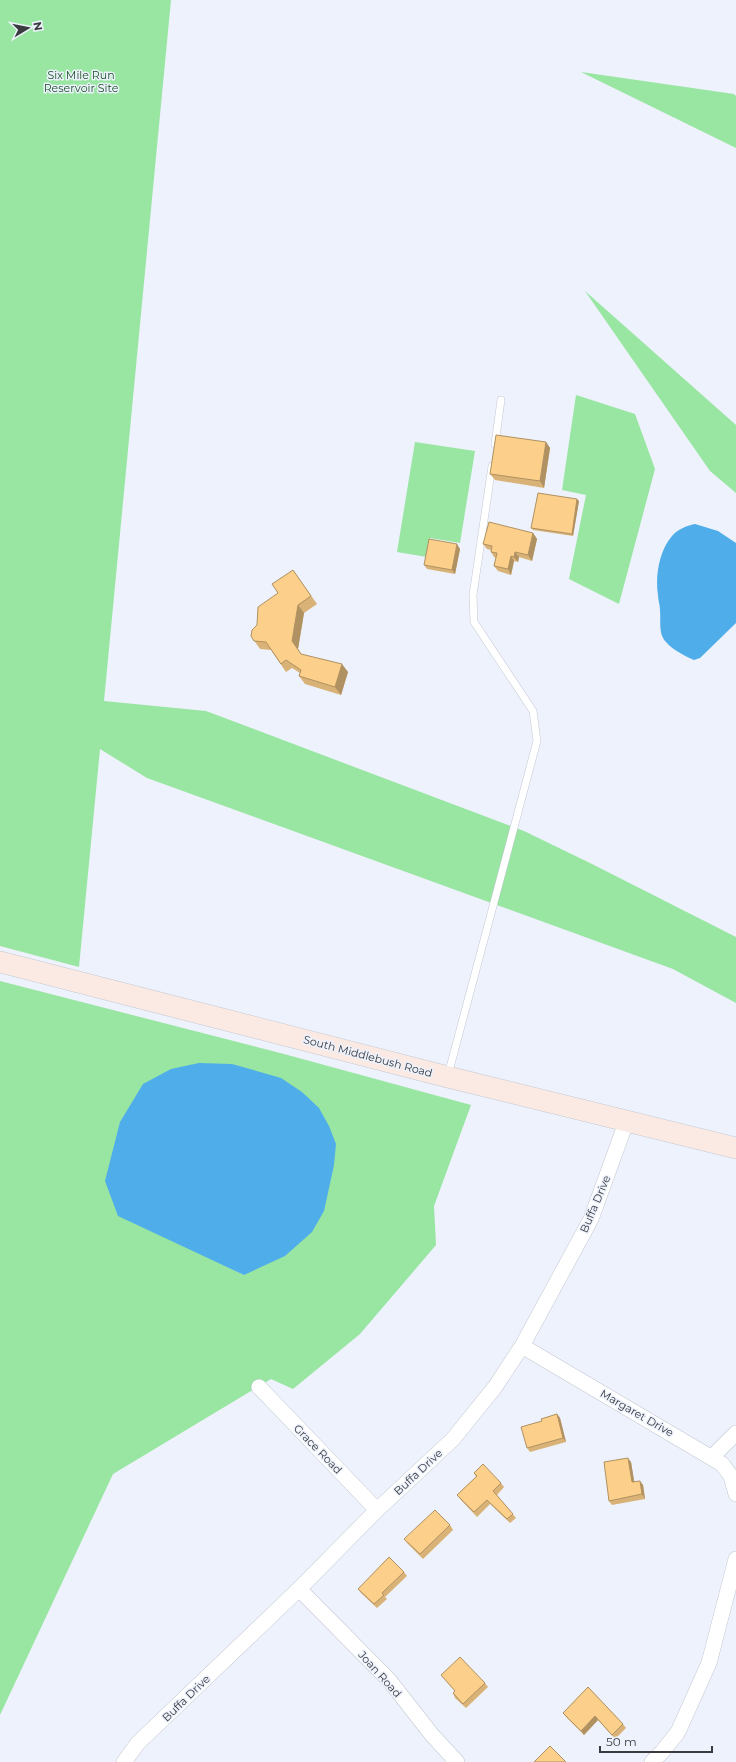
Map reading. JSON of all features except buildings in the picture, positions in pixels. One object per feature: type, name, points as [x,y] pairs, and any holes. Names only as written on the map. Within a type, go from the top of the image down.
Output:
[{"type":"street","name":"South Middlebush Road","points":[[0,962],[448,1077],[736,1148]]},
{"type":"street","name":"Buffa Drive","points":[[124,1762],[138,1743],[299,1589],[377,1510],[454,1439],[495,1387],[522,1346],[591,1219],[627,1120]]},
{"type":"street","name":"Margaret Drive","points":[[522,1346],[712,1457],[722,1464],[731,1476],[736,1494]]},
{"type":"street","name":"Grace Road","points":[[259,1387],[377,1510]]},
{"type":"street","points":[[712,1457],[736,1433]]},
{"type":"street","points":[[652,1762],[678,1732],[709,1663],[736,1559]]},
{"type":"street","name":"Joan Road","points":[[299,1589],[389,1680],[432,1736],[457,1762]]},
{"type":"lane","points":[[448,1077],[537,741],[533,711],[474,622],[473,594],[501,400]]},
{"type":"green space","name":"Six Mile Run Reservoir Site","points":[[0,0],[171,0],[104,701],[206,711],[524,831],[736,937],[736,1003],[673,969],[147,778],[100,749],[79,967],[0,946]]},
{"type":"green space","points":[[581,72],[734,94],[736,96],[736,148]]},
{"type":"green space","points":[[585,291],[736,425],[736,493],[710,471]]},
{"type":"green space","points":[[576,395],[635,414],[655,469],[619,604],[569,579],[586,495],[562,490]]},
{"type":"green space","points":[[415,442],[475,451],[460,543],[430,538],[427,557],[397,552]]},
{"type":"green space","points":[[0,981],[284,1054],[471,1105],[434,1206],[436,1245],[360,1334],[293,1389],[271,1379],[113,1474],[0,1715]],"holes":[[[336,1144],[244,1275],[222,1264]]]},
{"type":"water","points":[[695,524],[718,531],[736,543],[736,623],[700,658],[694,660],[683,655],[663,639],[660,627],[660,608],[657,580],[661,557],[672,536],[685,527]]},
{"type":"water","points":[[199,1063],[232,1064],[281,1078],[302,1092],[319,1108],[329,1126],[336,1144],[334,1165],[324,1211],[312,1232],[285,1256],[244,1275],[118,1216],[105,1181],[120,1122],[143,1084],[171,1069]]}]
